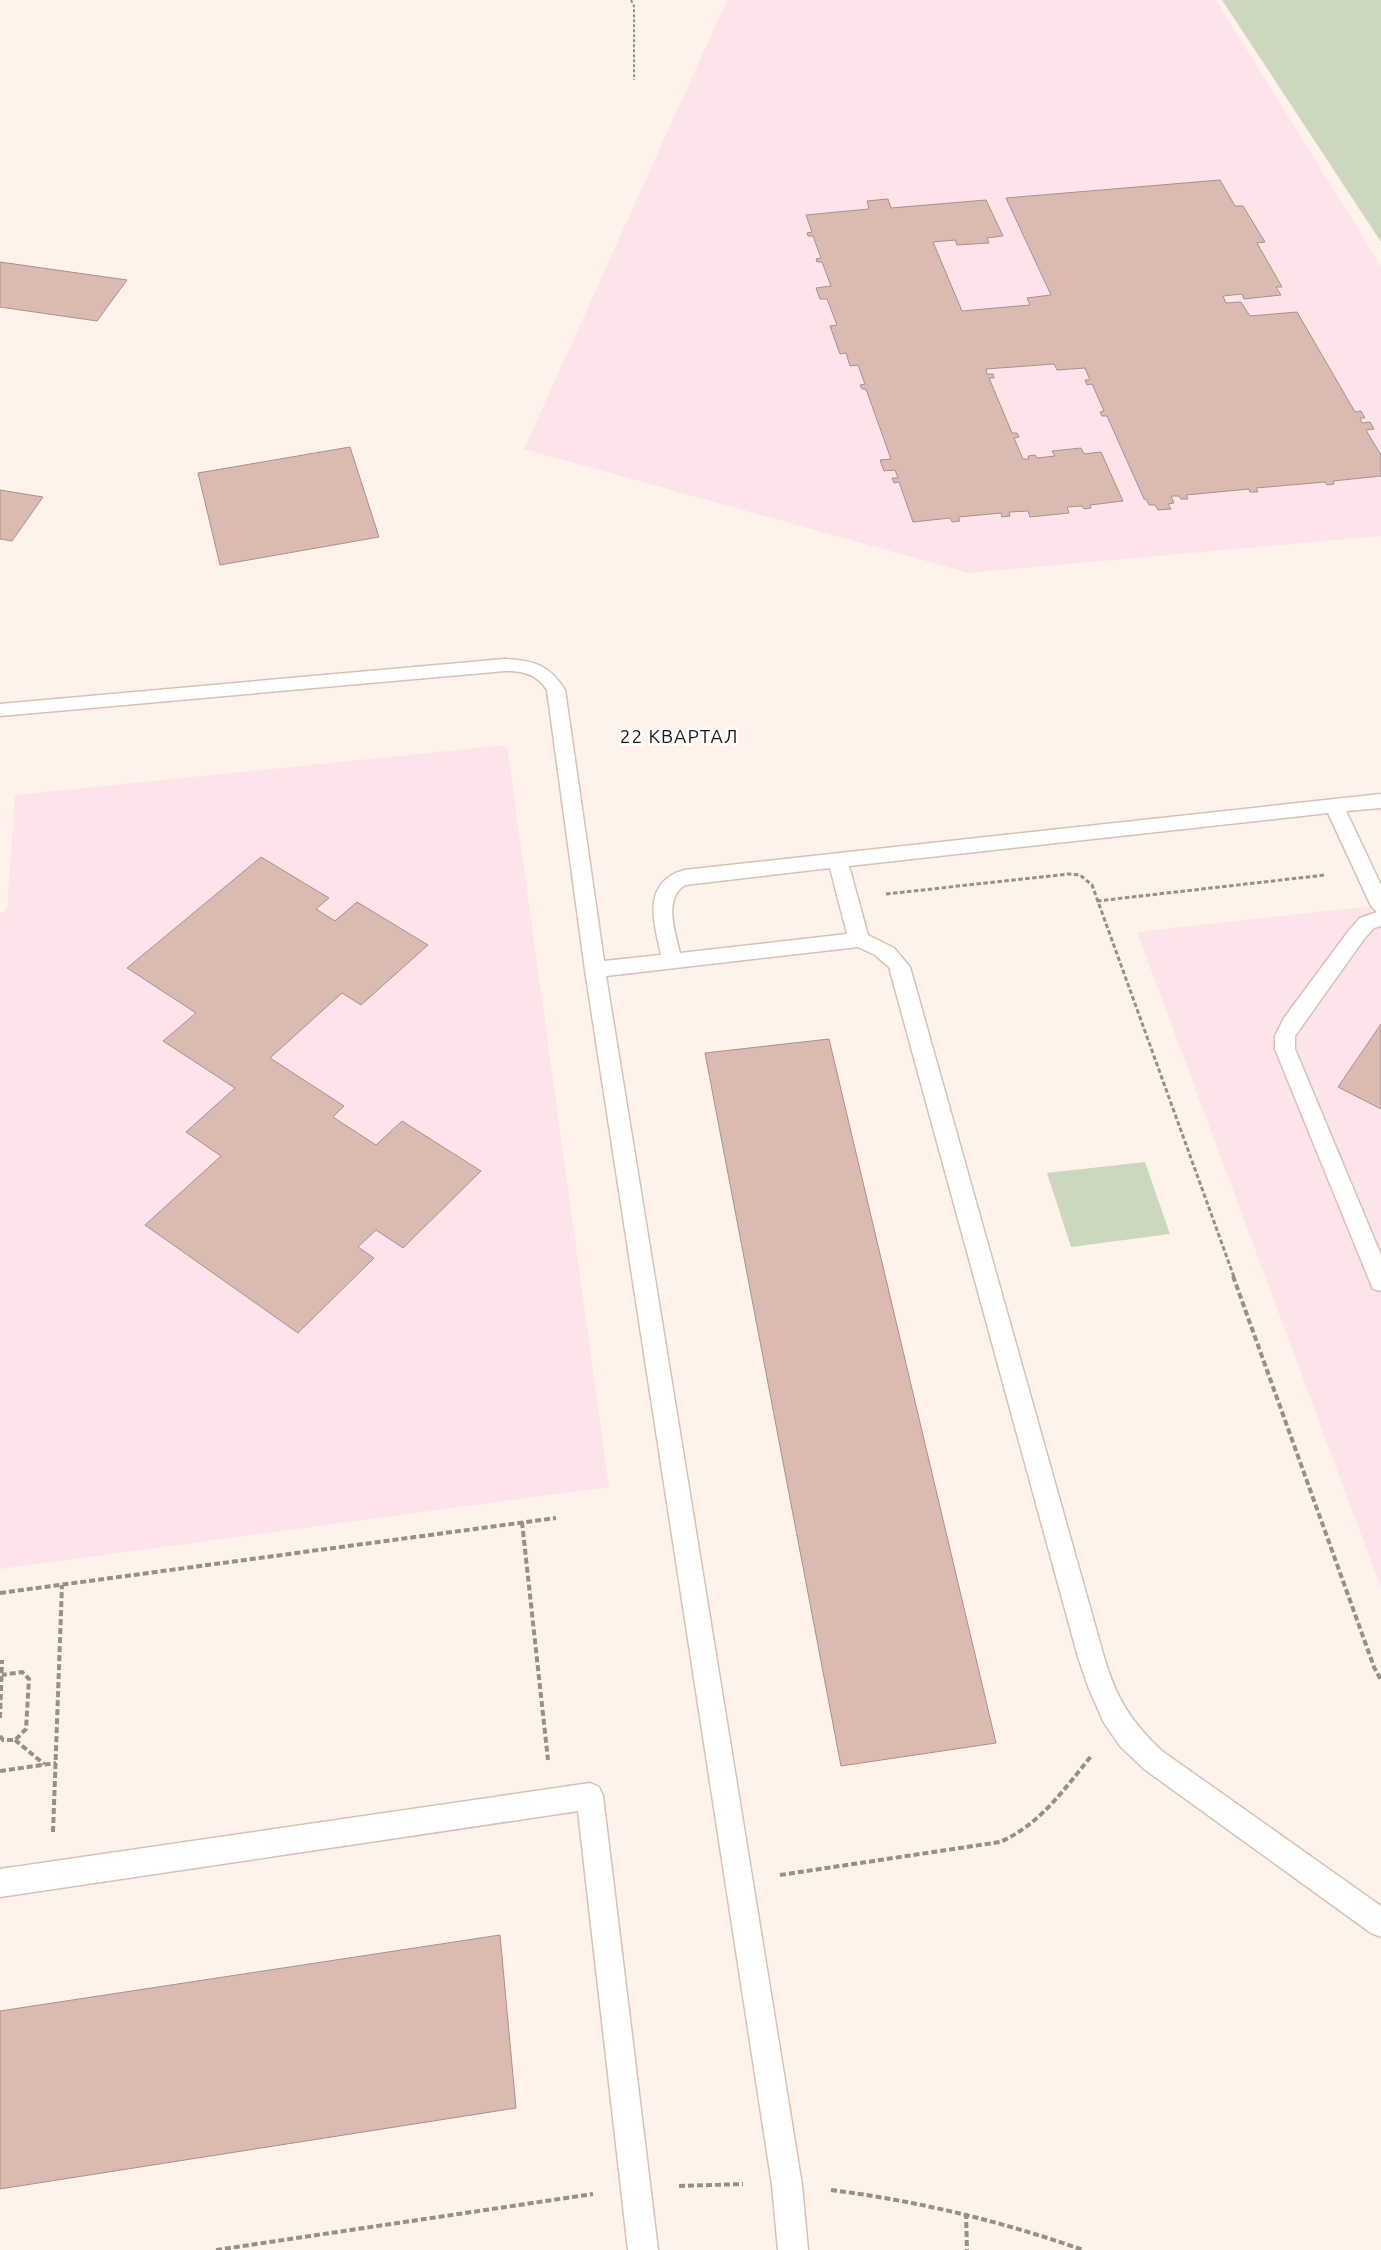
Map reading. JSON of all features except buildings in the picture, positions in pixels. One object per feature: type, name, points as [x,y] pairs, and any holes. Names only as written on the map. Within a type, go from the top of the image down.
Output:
[{"type":"lane","points":[[0,710],[505,665],[532,667],[551,679],[556,690],[595,970],[786,2185],[793,2250]]},
{"type":"lane","points":[[672,961],[662,908],[662,898],[668,888],[684,877],[1381,801]]},
{"type":"lane","points":[[1334,806],[1381,906]]},
{"type":"lane","points":[[838,861],[859,940]]},
{"type":"lane","points":[[1381,918],[1367,923],[1357,934],[1291,1024],[1285,1042],[1285,1049],[1381,1282]]},
{"type":"lane","points":[[595,970],[859,940],[884,950],[893,957],[900,967],[1098,1681],[1109,1709],[1135,1743],[1154,1760],[1381,1923]]},
{"type":"lane","points":[[0,1883],[590,1796],[643,2250]]},
{"type":"path","points":[[631,0],[634,6],[634,80]]},
{"type":"path","points":[[1097,901],[1365,871]]},
{"type":"path","points":[[848,898],[1068,874],[1080,875],[1092,885],[1374,1667],[1381,1680]]},
{"type":"path","points":[[0,1593],[556,1518]]},
{"type":"path","points":[[522,1522],[552,1802]]},
{"type":"path","points":[[51,1876],[62,1585]]},
{"type":"path","points":[[0,1718],[2,1660]]},
{"type":"path","points":[[2,1675],[22,1672],[29,1679],[26,1729],[16,1740]]},
{"type":"path","points":[[739,1882],[1000,1842],[1011,1838],[1030,1826],[1038,1818],[1119,1724]]},
{"type":"path","points":[[0,1736],[3,1740],[16,1740],[45,1765]]},
{"type":"path","points":[[0,1771],[56,1763]]},
{"type":"path","points":[[966,2212],[967,2250]]},
{"type":"shaded area","points":[[727,0],[1216,0],[1381,266],[1381,536],[969,573],[524,449]]},
{"type":"shaded area","points":[[507,745],[609,1487],[0,1569],[0,914],[7,909],[15,795]]},
{"type":"shaded area","points":[[1381,905],[1381,1588],[1137,932]]},
{"type":"green space","points":[[1222,0],[1381,0],[1381,242]]},
{"type":"green space","points":[[1145,1162],[1170,1234],[1071,1247],[1047,1173]]},
{"type":"district","name":"22 КВАРТАЛ","points":[[679,736]]}]
